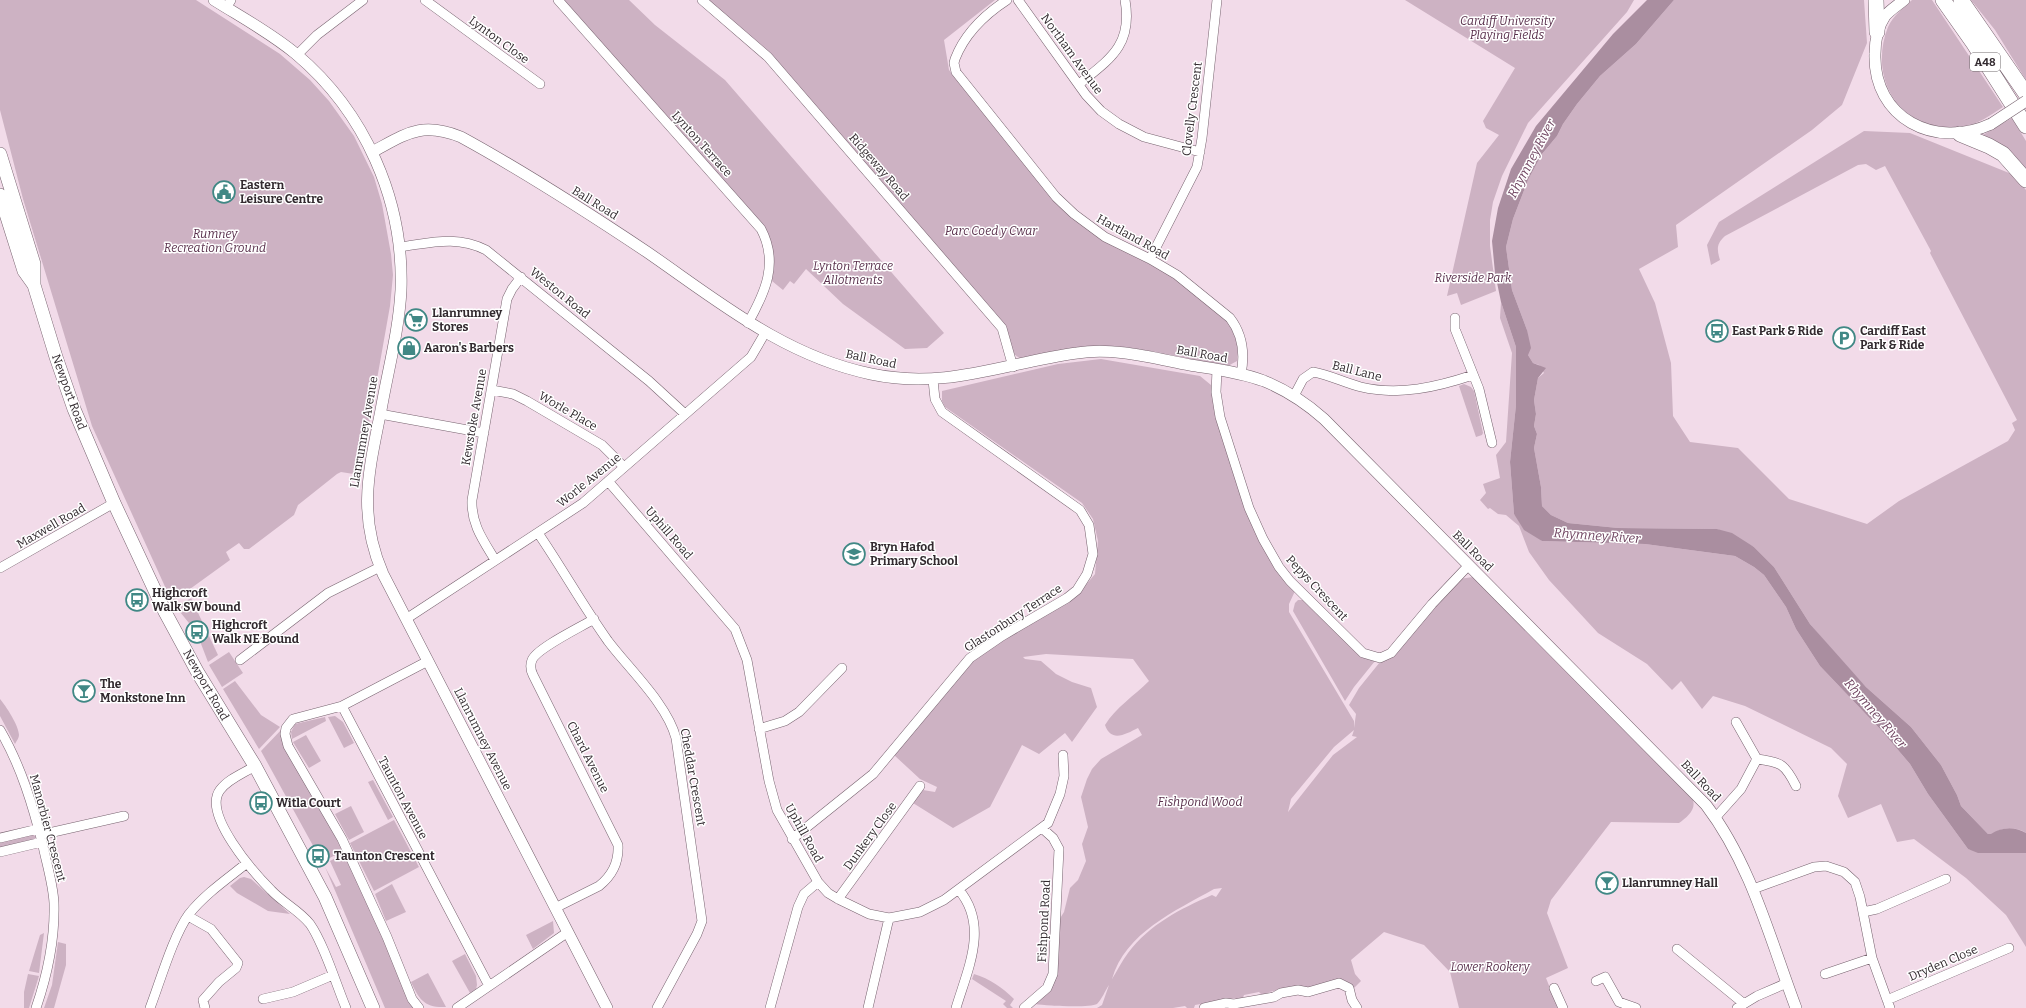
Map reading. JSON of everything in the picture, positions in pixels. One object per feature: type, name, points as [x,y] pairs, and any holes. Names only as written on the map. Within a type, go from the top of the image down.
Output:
[{"type":"highway","points":[[1876,0],[1877,32]]},
{"type":"highway","name":"A48","points":[[1943,0],[1974,44],[2026,126]]},
{"type":"highway","name":"A48","points":[[1961,0],[2026,94]]},
{"type":"highway","points":[[1960,134],[1989,146],[2003,154],[2026,180]]},
{"type":"main road","name":"Newport Road","points":[[0,154],[34,264],[34,285]]},
{"type":"main road","name":"Newport Road","points":[[0,195],[24,271],[34,285],[74,409],[114,503],[165,612],[198,673],[255,766],[325,897],[373,1008]]},
{"type":"street","name":"Llanrumney Avenue","points":[[214,0],[228,4],[297,55],[336,95],[358,126],[372,152],[388,191],[399,247],[401,269],[400,304],[368,478],[366,503],[371,542],[380,567],[406,619],[568,932],[605,1007]]},
{"type":"street","points":[[297,55],[317,35],[362,0]]},
{"type":"street","name":"Lynton Close","points":[[426,0],[540,84]]},
{"type":"street","name":"Lynton Terrace","points":[[558,0],[761,229],[769,252],[769,277],[764,293],[748,323]]},
{"type":"street","name":"Ridgeway Road","points":[[702,0],[736,27],[778,68],[1002,328],[1013,367]]},
{"type":"street","name":"Hartland Road","points":[[1006,0],[977,24],[957,54],[954,64],[956,72],[1064,205],[1105,237],[1150,259],[1219,307],[1234,323],[1241,337],[1243,348],[1241,374]]},
{"type":"street","name":"Northam Avenue","points":[[1018,0],[1078,84],[1090,100],[1101,111],[1128,129],[1144,137],[1200,152]]},
{"type":"street","points":[[1078,84],[1108,61],[1119,47],[1126,28],[1127,19],[1125,0]]},
{"type":"street","name":"Clovelly Crescent","points":[[1150,259],[1192,179],[1200,152],[1217,0]]},
{"type":"street","points":[[1904,0],[1886,15],[1877,32],[1875,66],[1878,86],[1895,111],[1918,126],[1940,132],[1960,134],[1978,130],[2026,101]]},
{"type":"street","name":"Ball Road","points":[[372,152],[400,136],[414,131],[441,131],[461,137],[544,186],[625,238],[748,323],[801,351],[852,370],[889,378],[933,380],[973,375],[1063,355],[1098,351],[1130,354],[1241,374],[1266,382],[1294,396],[1324,419],[1688,785],[1716,817],[1736,851],[1752,889],[1796,1008]]},
{"type":"street","name":"Weston Road","points":[[399,247],[443,241],[461,241],[478,246],[492,253],[673,401],[685,414]]},
{"type":"street","name":"Kewstoke Avenue","points":[[495,560],[478,532],[472,510],[507,299],[520,277]]},
{"type":"street","points":[[1455,318],[1455,329],[1479,389],[1492,443]]},
{"type":"street","name":"Worle Avenue","points":[[406,619],[576,508],[751,357],[765,333]]},
{"type":"street","name":"Pepys Crescent","points":[[1217,370],[1216,392],[1220,418],[1262,539],[1279,567],[1290,581],[1363,653],[1380,658],[1391,653],[1432,604],[1469,565]]},
{"type":"street","name":"Ball Lane","points":[[1294,396],[1303,379],[1314,372],[1354,386],[1385,390],[1429,388],[1473,375]]},
{"type":"street","name":"Glastonbury Terrace","points":[[792,839],[873,774],[970,658],[1002,636],[1067,598],[1082,583],[1091,563],[1093,554],[1092,535],[1085,517],[1080,510],[942,412],[935,399],[933,380]]},
{"type":"street","name":"Worle Place","points":[[492,390],[513,394],[527,401],[602,445],[624,467]]},
{"type":"street","points":[[380,414],[484,433]]},
{"type":"street","name":"Uphill Road","points":[[608,481],[735,629],[747,660],[773,797],[781,820],[818,882],[828,893],[869,914],[889,918],[920,912],[959,890],[1043,829],[1052,817],[1060,794],[1064,776],[1063,755]]},
{"type":"street","name":"Maxwell Road","points":[[0,568],[114,503]]},
{"type":"street","name":"Cheddar Crescent","points":[[538,533],[608,641],[665,712],[673,727],[676,738],[702,921],[697,934],[657,1008]]},
{"type":"street","points":[[240,660],[328,593],[380,567]]},
{"type":"street","name":"Chard Avenue","points":[[555,908],[606,880],[617,861],[618,845],[533,676],[531,665],[532,660],[540,651],[594,619]]},
{"type":"street","points":[[419,1008],[415,1004],[408,990],[384,931],[342,839],[286,740],[286,728],[293,719],[342,706],[428,661]]},
{"type":"street","points":[[760,729],[785,721],[799,712],[842,668]]},
{"type":"street","name":"Taunton Avenue","points":[[342,706],[489,986]]},
{"type":"street","points":[[1736,722],[1757,759],[1782,765],[1788,770],[1796,786]]},
{"type":"street","name":"Manorbier Crescent","points":[[0,730],[19,766],[28,790],[51,882],[54,913],[45,978],[36,1008]]},
{"type":"street","points":[[1716,817],[1741,789],[1757,759]]},
{"type":"street","points":[[255,766],[226,784],[218,793],[216,811],[233,844],[247,863],[271,891],[296,910],[310,924],[346,1008]]},
{"type":"street","name":"Dunkery Close","points":[[838,899],[920,786]]},
{"type":"street","points":[[0,838],[40,835],[124,816]]},
{"type":"street","name":"Fishpond Road","points":[[1024,1008],[1046,988],[1053,974],[1059,849],[1053,838],[1043,829]]},
{"type":"street","points":[[0,852],[40,835]]},
{"type":"street","points":[[150,1008],[177,938],[188,916],[213,891],[247,863]]},
{"type":"street","points":[[1752,889],[1807,869],[1820,866],[1831,867],[1844,872],[1855,882],[1860,897],[1872,958],[1888,1004]]},
{"type":"street","points":[[1863,912],[1877,909],[1946,879]]},
{"type":"street","points":[[770,1008],[798,907],[804,894],[818,882]]},
{"type":"street","points":[[956,1008],[971,957],[975,932],[970,905],[959,890]]},
{"type":"street","points":[[188,916],[212,929],[238,962],[236,968],[209,992],[203,1000],[205,1008]]},
{"type":"street","points":[[868,1008],[889,918]]},
{"type":"street","points":[[458,1008],[568,932]]},
{"type":"street","name":"Dryden Close","points":[[1888,1004],[2009,948]]},
{"type":"street","points":[[1677,949],[1740,1006],[1787,983]]},
{"type":"street","points":[[1825,974],[1872,958]]},
{"type":"street","points":[[263,999],[293,992],[333,975]]},
{"type":"street","points":[[1596,981],[1605,977],[1619,1002],[1636,1008]]},
{"type":"street","points":[[1204,1008],[1226,1003],[1234,1004],[1274,997],[1281,993],[1298,990],[1308,992],[1339,983],[1349,988],[1352,1000],[1357,1008]]},
{"type":"street","points":[[1554,988],[1563,1008]]},
{"type":"green space","name":"Rumney Recreation Ground","points":[[0,0],[196,0],[280,54],[310,80],[329,101],[354,136],[374,177],[382,204],[391,254],[393,275],[390,306],[360,475],[341,472],[337,474],[298,505],[294,515],[249,549],[244,549],[239,543],[226,552],[230,560],[172,602],[92,426],[23,199],[0,110]]},
{"type":"green space","name":"Lynton Terrace Allotments","points":[[563,0],[629,0],[655,25],[725,80],[944,333],[927,348],[905,349],[843,304],[806,269],[794,284],[790,281],[783,290],[772,281],[771,244]]},
{"type":"green space","name":"Parc Coed y Cwar","points":[[708,0],[995,0],[944,40],[949,70],[1054,199],[1171,276],[1226,320],[1234,331],[1238,344],[1237,361],[1226,367],[1160,353],[1109,346],[1075,348],[1021,359],[1019,358],[1014,353],[1010,344],[771,55]]},
{"type":"green space","points":[[1405,0],[1634,0],[1627,12],[1528,123],[1502,176],[1493,202],[1490,220],[1490,246],[1496,291],[1461,305],[1457,293],[1447,296],[1477,163],[1499,135],[1486,128],[1483,121],[1515,68]]},
{"type":"green space","points":[[1674,0],[1864,0],[1867,43],[1842,105],[1812,130],[1676,225],[1678,247],[1639,269],[1655,303],[1671,363],[1673,416],[1690,442],[1738,448],[1789,499],[1867,524],[1899,501],[2008,441],[2015,430],[2012,423],[2017,420],[1930,253],[1931,251],[1885,166],[1876,170],[1866,164],[1858,165],[1725,236],[1718,247],[1720,260],[1711,265],[1707,245],[1719,222],[1864,131],[1910,133],[2014,175],[2026,190],[2026,833],[2017,829],[2008,828],[1999,830],[1991,835],[1988,834],[1961,806],[1957,795],[1941,765],[1911,727],[1866,687],[1839,658],[1810,624],[1774,567],[1754,547],[1717,529],[1618,528],[1568,523],[1551,515],[1542,506],[1541,487],[1534,448],[1537,434],[1534,426],[1536,414],[1534,400],[1538,378],[1544,373],[1539,365],[1533,363],[1528,355],[1527,330],[1512,290],[1506,247],[1513,219],[1528,180],[1542,154],[1557,136],[1563,124],[1577,104],[1600,76],[1636,44]]},
{"type":"green space","points":[[1912,0],[1932,0],[2003,107],[1984,119],[1969,126],[1950,128],[1921,121],[1908,113],[1897,102],[1889,90],[1884,75],[1882,59],[1883,43],[1890,23],[1898,12]]},
{"type":"green space","points":[[1971,0],[2026,0],[2026,80],[1995,30]]},
{"type":"green space","points":[[2012,118],[2026,141],[2026,171],[1981,136]]},
{"type":"green space","points":[[1501,302],[1516,347],[1516,405],[1510,462],[1514,514],[1542,541],[1645,544],[1735,556],[1754,567],[1764,575],[1786,607],[1796,629],[1820,666],[1881,730],[1910,764],[1928,794],[1968,849],[1986,853],[2026,853],[2026,947],[2006,915],[1966,878],[1914,839],[1897,842],[1881,804],[1848,818],[1838,796],[1847,764],[1831,748],[1745,706],[1713,696],[1702,709],[1681,681],[1672,690],[1647,664],[1598,633],[1549,580],[1529,552],[1519,526],[1506,515],[1498,514],[1490,508],[1488,509],[1480,500],[1486,493],[1483,484],[1500,478],[1496,455],[1506,442],[1512,353],[1500,318]]},
{"type":"green space","points":[[1101,359],[1200,376],[1211,385],[1222,435],[1242,500],[1260,540],[1295,591],[1289,604],[1289,612],[1354,721],[1354,728],[1356,714],[1349,705],[1359,688],[1380,662],[1459,579],[1473,577],[1693,800],[1694,804],[1692,810],[1688,816],[1679,823],[1611,822],[1551,900],[1547,913],[1568,968],[1546,978],[1558,1008],[1459,1008],[1450,972],[1424,945],[1384,932],[1351,960],[1355,974],[1361,981],[1354,988],[1340,979],[1310,988],[1301,986],[1269,992],[1267,995],[1263,996],[1259,992],[1244,995],[1242,1000],[1239,1001],[1235,998],[1195,1005],[1194,1008],[1187,1008],[1185,1006],[1173,1008],[1097,1008],[1102,1005],[1109,985],[1097,1004],[1086,1006],[1068,1006],[1035,1004],[1049,989],[1059,920],[1064,912],[1070,888],[1078,880],[1086,861],[1082,844],[1088,827],[1081,797],[1087,779],[1092,769],[1101,759],[1142,735],[1138,728],[1119,736],[1111,734],[1105,725],[1120,707],[1149,681],[1133,659],[1046,654],[1023,657],[1025,659],[1041,661],[1056,674],[1072,682],[1091,688],[1097,707],[1072,742],[1065,733],[1039,754],[1022,745],[990,807],[953,828],[913,803],[923,790],[935,792],[937,787],[920,779],[894,755],[975,657],[1078,594],[1095,574],[1098,541],[1093,519],[1082,503],[945,407],[942,401],[942,391],[1058,364]],"holes":[[[1354,730],[1352,736],[1357,737],[1333,755],[1288,812],[1291,799],[1334,747]],[[1222,888],[1216,897],[1212,895],[1188,906],[1166,918],[1146,934],[1128,953],[1112,979],[1119,963],[1128,949],[1153,925],[1214,889]]]},
{"type":"green space","points":[[1464,384],[1471,387],[1474,391],[1483,433],[1482,435],[1476,437],[1459,386]]},
{"type":"green space","points":[[191,598],[218,655],[208,662],[198,636],[200,635],[195,627],[193,628],[176,607]]},
{"type":"green space","points":[[1298,600],[1303,600],[1349,643],[1348,645],[1354,651],[1375,661],[1345,701],[1293,611],[1295,603]]},
{"type":"green space","points":[[229,652],[243,673],[222,687],[209,665]]},
{"type":"green space","points":[[235,681],[261,715],[280,727],[259,749],[223,689]]},
{"type":"green space","points":[[0,699],[6,706],[17,727],[19,737],[15,744],[0,716]]},
{"type":"green space","points":[[335,716],[343,722],[354,743],[344,748],[328,717]]},
{"type":"green space","points":[[325,717],[326,721],[292,739],[291,732],[295,724]]},
{"type":"green space","points":[[282,729],[295,763],[343,851],[322,862],[261,751]]},
{"type":"green space","points":[[306,735],[321,761],[309,768],[293,742]]},
{"type":"green space","points":[[373,780],[393,817],[388,820],[368,782]]},
{"type":"green space","points":[[351,806],[364,832],[349,840],[335,814]]},
{"type":"green space","points":[[394,820],[419,867],[374,891],[350,843]]},
{"type":"green space","points":[[33,834],[36,837],[34,840],[0,848],[0,842]]},
{"type":"green space","points":[[345,853],[414,1008],[385,1008],[325,867],[336,887],[341,885],[330,861]]},
{"type":"green space","points":[[244,877],[251,879],[290,914],[268,911],[237,893],[230,886],[240,878]]},
{"type":"green space","points":[[392,884],[406,912],[386,921],[375,894]]},
{"type":"green space","points":[[553,921],[554,933],[533,949],[526,935]]},
{"type":"green space","points":[[44,933],[39,973],[29,971],[40,935]]},
{"type":"green space","points":[[58,942],[66,944],[66,965],[54,1008],[44,1008],[52,985]]},
{"type":"green space","points":[[465,954],[476,976],[476,989],[470,993],[452,961]]},
{"type":"green space","points":[[428,973],[446,1007],[427,1004],[420,998],[414,988],[411,982]]},
{"type":"green space","points":[[28,974],[39,976],[29,1008],[24,1008],[24,992]]},
{"type":"green space","points":[[974,974],[991,981],[1014,999],[1010,1005],[1013,1008],[1007,1008],[1003,1004],[1006,1001],[972,979]]},
{"type":"water","name":"Rhymney River","points":[[1647,0],[1674,0],[1636,44],[1600,76],[1577,104],[1563,124],[1557,136],[1542,154],[1528,180],[1513,219],[1506,247],[1512,290],[1527,330],[1531,348],[1528,355],[1533,363],[1546,368],[1538,378],[1534,400],[1536,414],[1534,426],[1537,434],[1534,448],[1541,487],[1542,506],[1551,515],[1568,523],[1618,528],[1717,529],[1732,533],[1754,547],[1774,567],[1810,624],[1866,687],[1911,727],[1941,765],[1957,795],[1961,806],[1988,834],[2008,828],[2017,829],[2026,833],[2026,853],[1978,853],[1968,849],[1928,794],[1910,764],[1881,730],[1820,666],[1796,629],[1786,607],[1764,575],[1754,567],[1735,556],[1645,544],[1542,541],[1524,530],[1514,514],[1510,462],[1516,405],[1516,347],[1501,302],[1495,273],[1492,241],[1498,208],[1511,169],[1536,126],[1613,34]]},
{"type":"place","name":"Eastern Leisure Centre","points":[[224,192]]},
{"type":"place","name":"Llanrumney Stores","points":[[416,320]]},
{"type":"place","name":"East Park & Ride","points":[[1717,331]]},
{"type":"place","name":"Cardiff East Park & Ride","points":[[1844,338]]},
{"type":"place","name":"Aaron's Barbers","points":[[409,348]]},
{"type":"place","name":"Bryn Hafod Primary School","points":[[854,554]]},
{"type":"place","name":"Highcroft Walk SW bound","points":[[137,600]]},
{"type":"place","name":"Highcroft Walk NE Bound","points":[[197,632]]},
{"type":"place","name":"The Monkstone Inn","points":[[84,691]]},
{"type":"place","name":"Witla Court","points":[[261,803]]},
{"type":"place","name":"Taunton Crescent","points":[[318,856]]},
{"type":"place","name":"Llanrumney Hall","points":[[1607,883]]},
{"type":"park label","name":"Cardiff University Playing Fields","points":[[1507,28]]},
{"type":"park label","name":"Riverside Park","points":[[1473,278]]},
{"type":"park label","name":"Fishpond Wood","points":[[1200,802]]},
{"type":"park label","name":"Lower Rookery","points":[[1490,967]]}]
